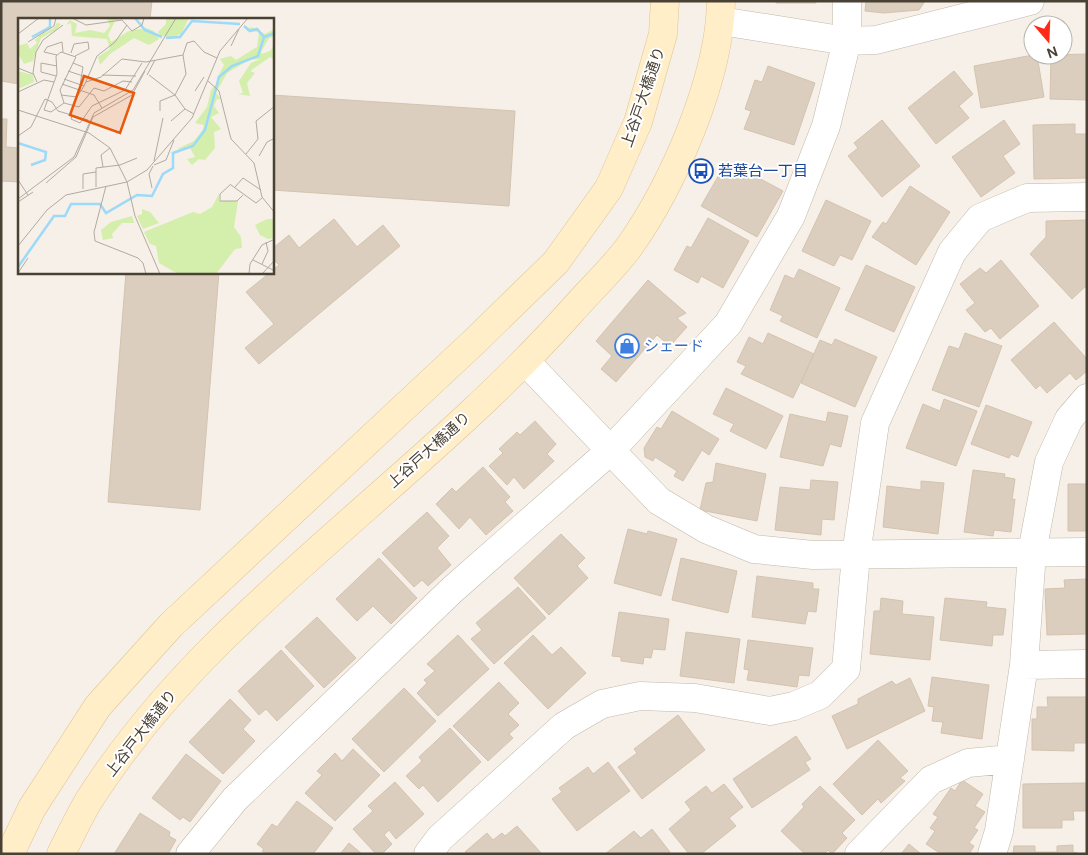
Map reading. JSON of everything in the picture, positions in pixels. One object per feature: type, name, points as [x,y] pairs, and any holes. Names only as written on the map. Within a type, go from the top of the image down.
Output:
[{"type":"street","name":"上谷戸大橋通り","points":[[10,854],[32,808],[98,706],[171,625],[475,341],[556,262],[609,188],[638,122],[664,34],[665,1]]},
{"type":"street","points":[[190,854],[235,799],[249,785],[452,590],[610,451],[728,324],[791,216],[826,126],[846,41],[847,1]]},
{"type":"street","points":[[721,11],[846,41],[876,40],[1030,1]]},
{"type":"street","name":"上谷戸大橋通り","points":[[61,854],[89,801],[158,706],[223,638],[526,362],[628,248],[654,206],[689,135],[713,66],[721,11]]},
{"type":"street","points":[[428,854],[440,838],[564,726],[602,704],[640,696],[695,698],[770,711],[794,706],[820,695],[846,669],[856,555],[874,423],[952,252],[980,218],[1027,198],[1087,196]]},
{"type":"street","points":[[526,362],[659,500],[706,529],[754,549],[813,555],[1087,552]]},
{"type":"street","points":[[992,854],[999,831],[1024,665],[1032,552],[1049,462],[1069,419],[1087,398]]},
{"type":"street","points":[[1024,665],[1087,664]]},
{"type":"street","points":[[859,854],[932,780],[968,763],[1010,759]]},
{"type":"building","points":[[1,1],[152,1],[150,18],[18,18],[18,84],[1,81]]},
{"type":"building","points":[[776,1],[816,1],[816,3],[776,3]]},
{"type":"building","points":[[866,1],[925,1],[919,10],[884,13],[865,11]]},
{"type":"building","points":[[1073,54],[1087,54],[1087,100],[1050,99],[1051,65],[1073,65]]},
{"type":"building","points":[[1023,57],[1023,65],[1039,65],[1044,97],[981,108],[974,66]]},
{"type":"building","points":[[768,66],[815,83],[794,145],[744,129],[751,111],[745,109],[755,80],[762,82]]},
{"type":"building","points":[[954,71],[973,94],[959,106],[969,118],[936,144],[908,108]]},
{"type":"building","points":[[274,95],[515,111],[509,206],[274,190]]},
{"type":"building","points":[[1,119],[7,119],[6,147],[18,148],[18,182],[1,181]]},
{"type":"building","points":[[882,120],[920,166],[882,197],[848,156],[858,148],[854,143]]},
{"type":"building","points":[[1004,120],[1020,144],[1003,156],[1015,173],[981,197],[952,157]]},
{"type":"building","points":[[1075,124],[1075,134],[1087,134],[1087,178],[1034,179],[1033,125]]},
{"type":"building","points":[[727,161],[783,191],[757,237],[701,206]]},
{"type":"building","points":[[910,186],[950,212],[916,265],[872,237],[883,222],[886,224]]},
{"type":"building","points":[[826,200],[871,221],[852,260],[840,255],[834,266],[802,251]]},
{"type":"building","points":[[708,218],[749,241],[723,288],[701,276],[698,283],[674,270],[687,246],[691,248]]},
{"type":"building","points":[[334,219],[357,247],[383,225],[400,246],[259,364],[245,348],[274,324],[246,292],[268,274],[274,274],[274,269],[279,265],[274,260],[274,247],[289,235],[299,248]]},
{"type":"building","points":[[1087,220],[1087,285],[1072,299],[1030,254],[1046,237],[1046,221]]},
{"type":"building","points":[[1001,260],[1039,306],[1000,339],[991,328],[985,332],[966,310],[975,303],[960,284],[980,268],[986,273]]},
{"type":"building","points":[[866,265],[915,287],[894,332],[845,310]]},
{"type":"building","points":[[799,269],[840,288],[817,338],[780,321],[783,316],[770,310],[785,275],[794,279]]},
{"type":"building","points":[[126,274],[219,274],[200,510],[108,502]]},
{"type":"building","points":[[648,280],[686,313],[677,318],[687,327],[670,346],[657,335],[616,382],[601,369],[612,356],[596,341]]},
{"type":"building","points":[[1054,322],[1087,359],[1087,371],[1076,380],[1070,373],[1047,393],[1040,385],[1036,389],[1011,360]]},
{"type":"building","points":[[768,333],[814,354],[793,398],[741,374],[746,366],[737,362],[749,337],[763,344]]},
{"type":"building","points":[[965,333],[1002,346],[979,407],[932,390],[949,346],[959,349]]},
{"type":"building","points":[[835,339],[877,357],[855,407],[801,383],[820,340],[832,345]]},
{"type":"building","points":[[726,388],[783,416],[766,449],[730,431],[734,424],[713,414]]},
{"type":"building","points":[[944,399],[977,411],[956,466],[906,448],[923,404],[940,411]]},
{"type":"building","points":[[986,405],[1032,422],[1018,457],[1011,454],[1009,458],[971,444]]},
{"type":"building","points":[[672,411],[719,439],[709,455],[702,450],[683,481],[674,476],[677,471],[655,457],[653,461],[645,457],[644,448],[657,427],[661,429]]},
{"type":"building","points":[[828,412],[848,416],[841,447],[830,444],[823,466],[780,457],[790,414],[826,422]]},
{"type":"building","points":[[535,421],[556,444],[547,454],[554,461],[524,489],[514,477],[507,485],[489,466],[503,453],[499,449],[517,432],[520,435]]},
{"type":"building","points":[[716,463],[766,474],[757,521],[700,510],[706,483],[713,482]]},
{"type":"building","points":[[483,467],[510,497],[505,502],[513,511],[486,535],[470,517],[459,529],[436,504],[452,488],[456,492]]},
{"type":"building","points":[[973,470],[1005,474],[1004,477],[1015,479],[1012,500],[1015,499],[1011,532],[994,530],[993,536],[964,532]]},
{"type":"building","points":[[811,480],[838,482],[834,520],[822,519],[821,535],[775,530],[780,487],[810,490]]},
{"type":"building","points":[[921,481],[944,483],[938,534],[883,527],[887,486],[921,490]]},
{"type":"building","points":[[1068,484],[1087,484],[1087,531],[1068,531]]},
{"type":"building","points":[[427,512],[449,536],[437,548],[451,565],[428,586],[422,580],[414,587],[382,553]]},
{"type":"building","points":[[628,529],[647,534],[648,531],[677,539],[661,596],[614,583]]},
{"type":"building","points":[[561,534],[585,558],[577,566],[588,578],[549,615],[514,578]]},
{"type":"building","points":[[379,558],[417,598],[391,624],[373,606],[357,621],[336,599]]},
{"type":"building","points":[[681,558],[737,571],[728,613],[672,600]]},
{"type":"building","points":[[757,576],[813,583],[813,589],[819,589],[816,612],[808,611],[805,624],[752,617]]},
{"type":"building","points":[[1087,579],[1087,634],[1047,635],[1045,589],[1065,588],[1064,580]]},
{"type":"building","points":[[518,587],[546,618],[494,664],[471,639],[482,630],[476,623]]},
{"type":"building","points":[[881,598],[903,601],[902,614],[934,617],[930,660],[870,654],[874,611],[880,611]]},
{"type":"building","points":[[945,598],[987,602],[986,607],[1006,609],[1003,635],[993,635],[992,646],[940,640]]},
{"type":"building","points":[[619,612],[669,619],[665,650],[653,649],[651,658],[644,657],[643,664],[621,661],[621,657],[612,656]]},
{"type":"building","points":[[317,617],[356,658],[324,688],[285,647]]},
{"type":"building","points":[[686,632],[740,639],[734,683],[680,676]]},
{"type":"building","points":[[458,635],[489,669],[438,716],[417,693],[427,683],[424,680],[435,671],[427,664]]},
{"type":"building","points":[[533,635],[552,655],[561,647],[586,673],[548,709],[504,663]]},
{"type":"building","points":[[748,640],[813,648],[809,676],[799,675],[797,687],[747,680],[749,670],[744,669]]},
{"type":"building","points":[[281,650],[314,686],[277,721],[266,709],[259,715],[238,691]]},
{"type":"building","points":[[932,677],[989,685],[982,739],[941,733],[943,722],[932,721],[934,707],[928,706]]},
{"type":"building","points":[[910,678],[925,711],[847,749],[832,716],[858,704],[858,699],[892,681],[896,685]]},
{"type":"building","points":[[499,682],[519,703],[508,714],[519,725],[509,734],[513,738],[488,761],[453,726]]},
{"type":"building","points":[[404,688],[436,721],[384,772],[352,739]]},
{"type":"building","points":[[1047,697],[1087,697],[1087,743],[1074,743],[1074,751],[1032,750],[1032,719],[1037,719],[1037,707],[1048,707]]},
{"type":"building","points":[[230,699],[251,720],[243,729],[255,741],[223,774],[189,742]]},
{"type":"building","points":[[678,715],[705,750],[642,799],[618,767],[637,753],[634,749]]},
{"type":"building","points":[[450,728],[481,762],[438,802],[423,785],[419,789],[406,776],[422,761],[419,757]]},
{"type":"building","points":[[796,736],[811,759],[805,762],[810,770],[752,808],[733,779]]},
{"type":"building","points":[[878,740],[908,771],[900,778],[905,781],[881,803],[878,799],[862,815],[833,784]]},
{"type":"building","points":[[353,749],[380,775],[335,821],[305,793],[322,775],[317,771],[335,753],[342,761]]},
{"type":"building","points":[[186,754],[221,781],[190,822],[183,817],[180,820],[152,798]]},
{"type":"building","points":[[608,762],[630,791],[577,831],[552,799],[562,792],[559,788],[588,767],[593,774]]},
{"type":"building","points":[[962,780],[983,794],[975,806],[985,812],[974,828],[978,830],[969,843],[974,846],[969,854],[941,854],[926,844],[935,831],[930,828],[938,817],[933,814],[951,788],[955,791]]},
{"type":"building","points":[[395,782],[424,814],[396,839],[389,830],[384,835],[392,844],[382,854],[376,854],[353,829],[373,811],[368,806]]},
{"type":"building","points":[[1087,783],[1087,811],[1073,811],[1074,820],[1062,820],[1062,828],[1023,828],[1023,784]]},
{"type":"building","points":[[724,784],[743,807],[729,818],[736,826],[701,854],[689,854],[669,829],[691,810],[685,802],[706,786],[712,793]]},
{"type":"building","points":[[820,786],[855,820],[842,833],[847,838],[832,854],[828,850],[824,854],[805,854],[781,831],[804,807],[802,804]]},
{"type":"building","points":[[297,801],[333,828],[313,854],[266,854],[262,851],[264,849],[257,844],[272,824],[277,827]]},
{"type":"building","points":[[140,813],[170,832],[169,836],[176,840],[168,854],[114,854]]},
{"type":"building","points":[[517,826],[542,854],[466,854],[465,852],[487,833],[493,840],[502,833],[505,836]]},
{"type":"building","points":[[652,829],[670,852],[667,854],[605,854],[634,831],[641,838]]},
{"type":"building","points":[[349,843],[362,854],[340,854]]},
{"type":"building","points":[[909,844],[921,854],[901,854]]},
{"type":"building","points":[[1073,845],[1073,852],[1080,854],[1013,854],[1014,846],[1035,846],[1035,852],[1057,852],[1057,846]]},
{"type":"place","name":"若葉台一丁目","points":[[701,171]]},
{"type":"place","name":"シェード","points":[[627,346]]}]
